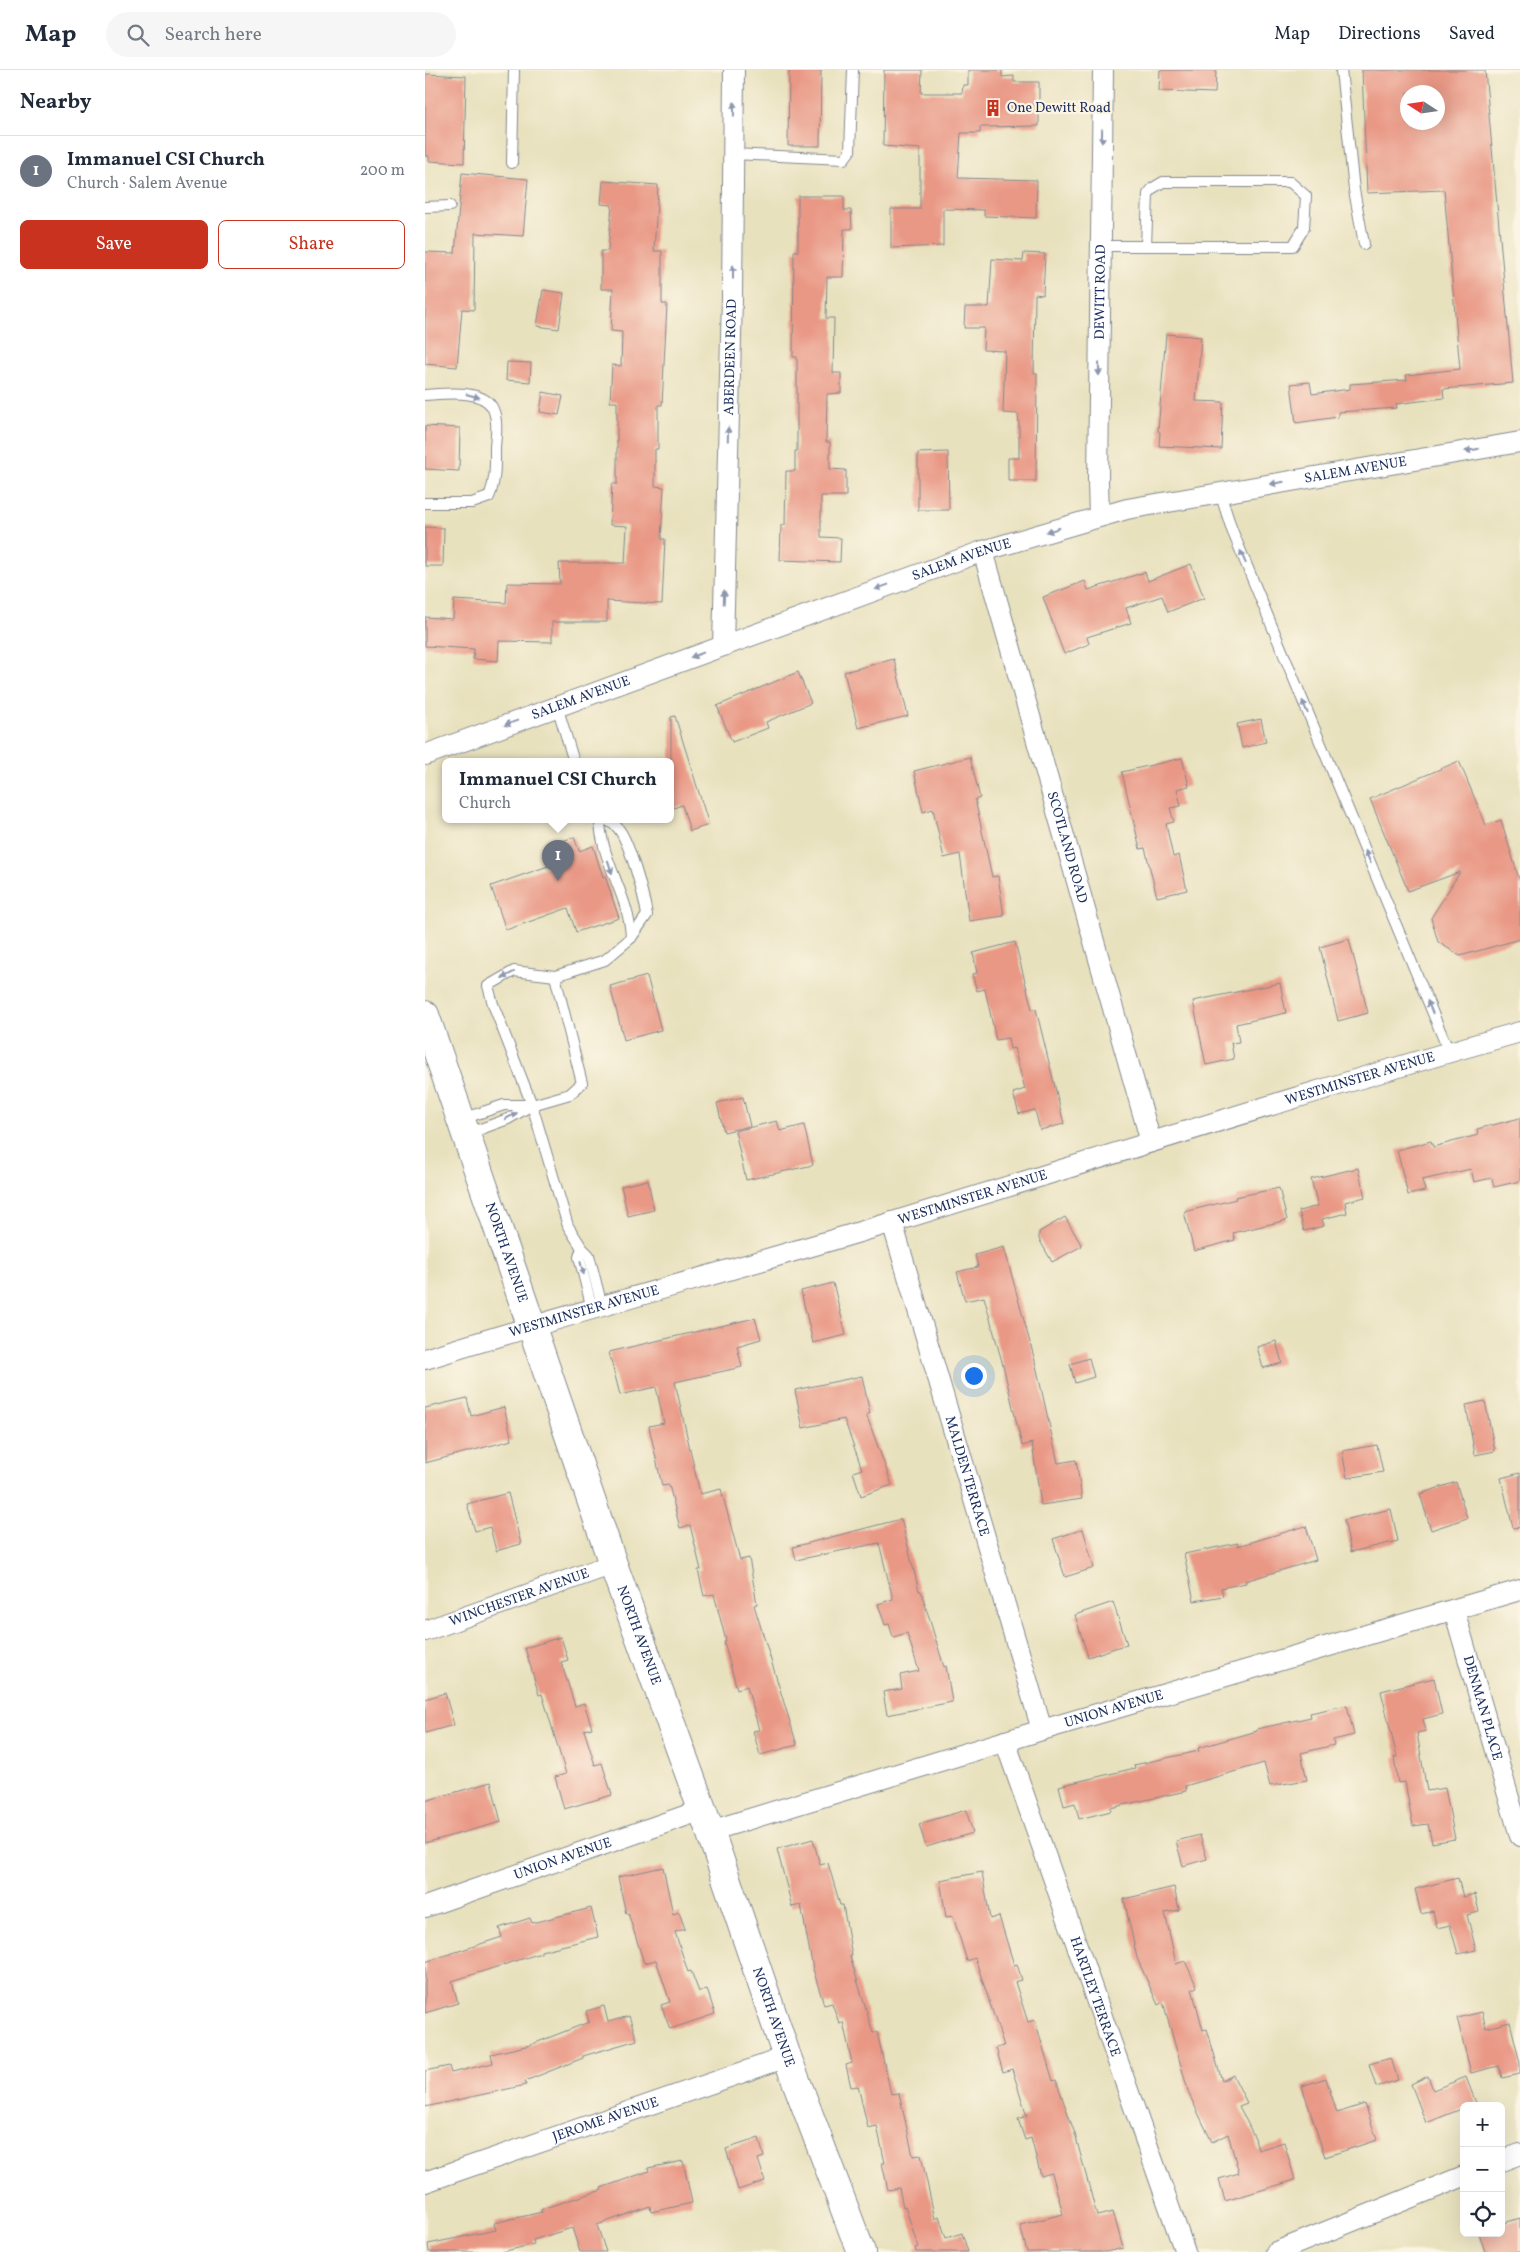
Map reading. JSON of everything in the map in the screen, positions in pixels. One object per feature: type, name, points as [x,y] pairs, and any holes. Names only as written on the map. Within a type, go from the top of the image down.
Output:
[{"type":"main road","name":"NORTH AVENUE","points":[[427,1027],[613,1564],[706,1821],[787,2057],[861,2252]]},
{"type":"street","name":"ABERDEEN ROAD","points":[[723,646],[732,298],[734,70]]},
{"type":"street","name":"DEWITT ROAD","points":[[1099,516],[1103,70]]},
{"type":"street","name":"SALEM AVENUE","points":[[425,755],[983,551],[1099,516],[1127,509],[1520,442]]},
{"type":"street","name":"SCOTLAND ROAD","points":[[983,551],[1151,1142]]},
{"type":"street","name":"WESTMINSTER AVENUE","points":[[425,1359],[531,1325],[891,1222],[1520,1032]]},
{"type":"street","name":"MALDEN TERRACE","points":[[891,1222],[1042,1730]]},
{"type":"street","name":"WINCHESTER AVENUE","points":[[425,1631],[613,1564]]},
{"type":"street","name":"UNION AVENUE","points":[[425,1907],[706,1821],[1005,1741],[1520,1590]]},
{"type":"street","name":"DENMAN PLACE","points":[[1454,1610],[1520,1836]]},
{"type":"street","name":"HARTLEY TERRACE","points":[[1005,1741],[1185,2252]]},
{"type":"street","name":"JEROME AVENUE","points":[[425,2182],[787,2057]]},
{"type":"street","points":[[1505,2160],[1520,2154]]},
{"type":"street","points":[[1275,2252],[1460,2178]]},
{"type":"lane","points":[[512,163],[514,70]]},
{"type":"lane","points":[[733,154],[844,159],[850,151],[853,70]]},
{"type":"lane","points":[[1341,70],[1354,190],[1364,244]]},
{"type":"lane","points":[[1101,246],[1146,246],[1293,246],[1304,228],[1306,196],[1290,182],[1163,182],[1153,188],[1148,194],[1146,246]]},
{"type":"lane","points":[[425,206],[450,206]]},
{"type":"lane","points":[[425,395],[470,394],[485,400],[493,408],[496,420],[495,484],[489,497],[473,503],[425,503]]},
{"type":"lane","points":[[1220,493],[1232,530],[1449,1052]]},
{"type":"lane","points":[[557,706],[573,758]]},
{"type":"lane","points":[[600,823],[601,838],[631,922],[631,938]]},
{"type":"lane","points":[[597,1307],[589,1255],[582,1248],[568,1226],[532,1105],[493,1004],[488,986],[514,971],[555,976],[605,960],[631,938],[647,915],[643,891],[618,827],[612,823]]},
{"type":"lane","points":[[463,1127],[508,1119],[532,1105],[570,1094],[582,1082],[555,976]]},
{"type":"lane","points":[[463,1127],[504,1105],[532,1105]]},
{"type":"building","points":[[789,70],[821,70],[820,146],[788,146]]},
{"type":"building","points":[[884,70],[922,70],[921,93],[962,93],[963,85],[968,85],[968,70],[1002,70],[1002,77],[1014,76],[1014,82],[1039,82],[1039,126],[980,127],[980,133],[961,133],[958,178],[1037,180],[1036,218],[984,216],[984,210],[943,209],[943,246],[891,248],[891,209],[920,209],[920,149],[883,146]]},
{"type":"building","points":[[1160,70],[1216,70],[1215,93],[1159,91]]},
{"type":"building","points":[[1362,70],[1485,70],[1513,383],[1443,389],[1444,398],[1396,404],[1397,408],[1338,412],[1338,417],[1296,423],[1291,384],[1310,382],[1312,394],[1350,389],[1350,384],[1407,380],[1406,375],[1460,369],[1444,190],[1367,193]]},
{"type":"building","points":[[425,74],[466,76],[464,163],[429,161],[429,156],[425,156]]},
{"type":"building","points":[[462,173],[528,179],[523,236],[475,233],[474,310],[462,309],[457,367],[425,364],[425,252],[455,253]]},
{"type":"building","points":[[603,181],[658,185],[654,251],[662,251],[662,304],[667,304],[662,405],[658,405],[658,449],[655,449],[655,486],[664,487],[661,539],[665,539],[662,604],[607,601],[607,622],[552,622],[552,642],[499,641],[498,661],[473,659],[474,649],[425,646],[425,617],[453,619],[454,600],[506,603],[507,583],[560,584],[559,563],[625,563],[627,526],[610,525],[612,484],[617,484],[617,402],[610,402],[612,365],[621,366],[622,332],[611,331],[613,289],[601,289],[601,251],[608,251],[612,205],[601,204]]},
{"type":"building","points":[[798,196],[844,196],[844,210],[851,210],[852,229],[844,229],[843,277],[827,277],[826,318],[834,318],[833,373],[841,373],[841,393],[827,394],[826,442],[830,442],[830,469],[846,470],[846,496],[821,496],[821,537],[841,538],[840,562],[780,560],[781,525],[785,525],[786,471],[795,471],[795,451],[797,451],[797,357],[793,357],[794,251],[798,251]]},
{"type":"building","points":[[1024,253],[1045,254],[1043,295],[1035,294],[1034,373],[1037,373],[1036,481],[1008,481],[1008,458],[1019,458],[1019,424],[1018,414],[1003,413],[1005,351],[983,350],[984,328],[964,328],[965,307],[989,307],[992,259],[1023,261]]},
{"type":"building","points":[[543,290],[564,293],[559,329],[537,326]]},
{"type":"building","points":[[1166,334],[1201,337],[1196,401],[1223,402],[1221,449],[1159,446],[1160,432],[1158,431]]},
{"type":"building","points":[[507,362],[531,363],[530,382],[506,380]]},
{"type":"building","points":[[543,392],[563,396],[559,415],[540,412]]},
{"type":"building","points":[[425,426],[460,428],[459,471],[425,469]]},
{"type":"building","points":[[948,452],[949,510],[918,510],[918,453]]},
{"type":"building","points":[[425,527],[444,528],[443,566],[425,566]]},
{"type":"building","points":[[1191,564],[1204,598],[1168,612],[1162,596],[1126,608],[1131,623],[1087,637],[1089,644],[1064,654],[1043,597],[1085,581],[1088,590],[1145,572],[1148,581]]},
{"type":"building","points":[[894,659],[908,716],[858,728],[844,672]]},
{"type":"building","points":[[798,672],[811,703],[766,722],[768,728],[732,742],[717,706]]},
{"type":"building","points":[[675,716],[709,825],[690,831],[682,805],[674,808],[674,758],[671,758],[671,717]]},
{"type":"building","points":[[1261,719],[1266,742],[1242,748],[1237,724]]},
{"type":"building","points":[[970,757],[980,798],[975,799],[992,877],[998,876],[1004,916],[969,921],[960,854],[944,858],[933,809],[923,812],[914,771]]},
{"type":"building","points":[[1182,758],[1189,786],[1177,789],[1181,806],[1170,808],[1174,822],[1166,824],[1173,857],[1179,855],[1187,890],[1157,897],[1145,848],[1140,849],[1122,772]]},
{"type":"building","points":[[1459,761],[1486,825],[1501,820],[1520,882],[1520,939],[1460,956],[1438,942],[1431,918],[1460,872],[1408,891],[1370,799]]},
{"type":"building","points":[[574,837],[579,851],[593,846],[619,918],[576,932],[568,908],[506,930],[491,886],[551,865],[545,847]]},
{"type":"building","points":[[1349,939],[1368,1013],[1338,1021],[1320,947]]},
{"type":"building","points":[[1015,942],[1032,1009],[1036,1009],[1064,1124],[1040,1130],[1035,1110],[1019,1114],[1013,1093],[1025,1089],[1014,1048],[1010,1049],[1008,1038],[996,1040],[985,989],[977,991],[972,974],[977,973],[973,953]]},
{"type":"building","points":[[647,976],[661,1030],[624,1040],[610,986]]},
{"type":"building","points":[[1280,983],[1286,1013],[1236,1024],[1239,1042],[1231,1043],[1234,1059],[1206,1065],[1193,1001]]},
{"type":"building","points":[[743,1097],[750,1126],[724,1132],[717,1103]]},
{"type":"building","points":[[1520,1118],[1520,1181],[1494,1187],[1492,1178],[1474,1182],[1471,1169],[1422,1180],[1425,1191],[1408,1195],[1397,1150],[1431,1141],[1433,1147],[1478,1135],[1477,1129]]},
{"type":"building","points":[[777,1121],[780,1131],[804,1125],[813,1165],[746,1180],[735,1131]]},
{"type":"building","points":[[1358,1168],[1365,1197],[1345,1202],[1347,1213],[1322,1219],[1324,1226],[1304,1231],[1299,1211],[1318,1206],[1311,1179]]},
{"type":"building","points":[[648,1180],[654,1210],[628,1216],[621,1186]]},
{"type":"building","points":[[1279,1188],[1287,1220],[1233,1233],[1235,1240],[1194,1251],[1184,1212],[1236,1199],[1235,1197]]},
{"type":"building","points":[[1065,1217],[1082,1246],[1052,1262],[1039,1239],[1039,1232]]},
{"type":"building","points":[[1004,1247],[1035,1361],[1058,1463],[1076,1460],[1082,1499],[1041,1505],[1032,1443],[1022,1446],[1004,1369],[984,1297],[965,1301],[957,1272],[978,1267],[975,1255]]},
{"type":"building","points":[[833,1283],[846,1335],[813,1343],[801,1291]]},
{"type":"building","points":[[755,1318],[761,1339],[737,1346],[742,1367],[675,1382],[700,1494],[721,1489],[740,1560],[749,1558],[757,1604],[754,1605],[797,1745],[760,1755],[753,1731],[759,1730],[747,1686],[737,1689],[724,1642],[726,1641],[714,1594],[704,1596],[698,1570],[701,1570],[690,1525],[680,1528],[669,1485],[662,1486],[649,1426],[664,1423],[656,1387],[620,1395],[609,1352]]},
{"type":"building","points":[[1276,1341],[1282,1363],[1263,1368],[1257,1347]]},
{"type":"building","points":[[1089,1358],[1094,1377],[1075,1383],[1070,1364]]},
{"type":"building","points":[[862,1376],[870,1414],[866,1414],[892,1485],[861,1496],[853,1472],[862,1469],[844,1419],[803,1428],[795,1390]]},
{"type":"building","points":[[467,1398],[471,1416],[504,1407],[512,1440],[425,1463],[425,1408]]},
{"type":"building","points":[[1485,1401],[1495,1451],[1475,1455],[1466,1405]]},
{"type":"building","points":[[1377,1445],[1383,1472],[1347,1478],[1342,1451]]},
{"type":"building","points":[[1520,1473],[1520,1527],[1513,1528],[1501,1478]]},
{"type":"building","points":[[1456,1482],[1467,1518],[1431,1530],[1420,1494]]},
{"type":"building","points":[[508,1493],[521,1544],[496,1551],[490,1527],[475,1531],[467,1504]]},
{"type":"building","points":[[1391,1509],[1398,1541],[1351,1552],[1344,1520]]},
{"type":"building","points":[[901,1519],[919,1591],[921,1591],[944,1667],[946,1666],[952,1702],[887,1715],[883,1692],[902,1689],[900,1675],[919,1671],[907,1633],[893,1637],[889,1624],[885,1625],[878,1604],[893,1599],[879,1543],[796,1560],[793,1547]]},
{"type":"building","points":[[1306,1526],[1316,1560],[1245,1581],[1246,1583],[1221,1588],[1223,1596],[1194,1601],[1184,1554],[1238,1543],[1238,1546]]},
{"type":"building","points":[[1083,1529],[1094,1568],[1065,1577],[1053,1539]]},
{"type":"building","points":[[1113,1602],[1127,1644],[1088,1657],[1075,1615]]},
{"type":"building","points":[[561,1637],[568,1660],[561,1662],[575,1706],[584,1703],[592,1728],[584,1730],[595,1765],[602,1763],[612,1795],[564,1809],[555,1777],[566,1774],[542,1694],[539,1695],[525,1648]]},
{"type":"building","points":[[1434,1678],[1442,1714],[1423,1719],[1426,1731],[1417,1733],[1427,1791],[1445,1788],[1455,1839],[1432,1843],[1428,1824],[1413,1826],[1405,1782],[1398,1783],[1394,1757],[1397,1757],[1381,1691]]},
{"type":"building","points":[[445,1693],[454,1725],[425,1733],[425,1699]]},
{"type":"building","points":[[1347,1705],[1354,1735],[1333,1740],[1334,1745],[1301,1753],[1307,1780],[1270,1786],[1264,1763],[1185,1786],[1186,1791],[1110,1808],[1111,1811],[1079,1819],[1075,1803],[1064,1806],[1059,1786],[1135,1768],[1134,1765],[1199,1751],[1198,1748],[1257,1731],[1257,1729],[1311,1717],[1310,1713]]},
{"type":"building","points":[[491,1782],[501,1822],[425,1843],[425,1801]]},
{"type":"building","points":[[966,1810],[973,1833],[926,1847],[919,1824]]},
{"type":"building","points":[[1200,1835],[1207,1859],[1183,1866],[1176,1841]]},
{"type":"building","points":[[813,1839],[820,1865],[828,1863],[840,1905],[843,1905],[852,1956],[850,1956],[873,2033],[877,2032],[891,2094],[899,2093],[913,2156],[921,2155],[935,2219],[939,2217],[946,2238],[962,2233],[968,2252],[916,2252],[915,2248],[918,2247],[905,2206],[903,2207],[899,2188],[888,2190],[882,2163],[885,2163],[877,2126],[868,2128],[858,2086],[851,2087],[846,2065],[852,2063],[843,2022],[839,2023],[832,2003],[824,2005],[813,1969],[801,1905],[792,1907],[777,1849]]},
{"type":"building","points":[[663,1867],[673,1914],[679,1912],[685,1929],[675,1932],[688,1972],[691,1971],[699,1992],[707,1989],[715,2014],[670,2029],[661,2005],[670,2002],[656,1960],[644,1963],[628,1913],[626,1914],[618,1877]]},
{"type":"building","points":[[982,1872],[990,1919],[999,1916],[1014,1965],[1017,1964],[1022,1980],[1015,1982],[1028,2022],[1035,2020],[1053,2081],[1056,2080],[1075,2134],[1097,2216],[1113,2212],[1123,2248],[1106,2252],[1027,2252],[1020,2225],[1063,2214],[1052,2173],[1041,2176],[1031,2138],[1025,2140],[1018,2119],[1027,2116],[1012,2069],[1003,2072],[996,2048],[1004,2046],[975,1958],[967,1961],[953,1916],[946,1917],[940,1880]]},
{"type":"building","points":[[1458,1878],[1463,1897],[1475,1894],[1479,1912],[1467,1915],[1476,1950],[1458,1954],[1450,1925],[1437,1928],[1433,1911],[1421,1914],[1415,1889]]},
{"type":"building","points":[[1174,1887],[1179,1910],[1165,1913],[1176,1964],[1185,1961],[1197,1987],[1192,1989],[1203,2030],[1207,2029],[1222,2081],[1233,2075],[1247,2103],[1239,2106],[1255,2138],[1258,2150],[1284,2142],[1295,2180],[1225,2201],[1219,2179],[1239,2173],[1228,2134],[1212,2142],[1189,2094],[1163,2002],[1158,2005],[1137,1958],[1124,1899]]},
{"type":"building","points":[[591,1908],[598,1937],[541,1951],[541,1953],[452,1981],[458,2003],[425,2013],[425,1962],[502,1937],[499,1928],[530,1918],[532,1923]]},
{"type":"building","points":[[604,2006],[608,2022],[629,2016],[637,2040],[583,2056],[583,2058],[525,2081],[526,2085],[425,2107],[425,2071],[449,2066],[451,2073],[493,2063],[491,2054],[530,2045],[589,2022],[586,2011]]},
{"type":"building","points":[[1482,2012],[1486,2028],[1510,2022],[1520,2063],[1520,2074],[1502,2078],[1499,2066],[1471,2073],[1457,2018]]},
{"type":"building","points":[[1391,2058],[1398,2080],[1376,2087],[1369,2064]]},
{"type":"building","points":[[1428,2076],[1433,2090],[1466,2077],[1476,2102],[1460,2102],[1460,2110],[1426,2123],[1411,2084]]},
{"type":"building","points":[[1326,2078],[1337,2113],[1365,2104],[1377,2140],[1325,2157],[1302,2086]]},
{"type":"building","points":[[759,2138],[764,2157],[758,2159],[765,2181],[738,2190],[726,2149]]},
{"type":"building","points":[[683,2161],[692,2203],[651,2212],[650,2206],[597,2225],[606,2252],[580,2252],[572,2228],[533,2240],[534,2244],[502,2252],[429,2252],[428,2244],[496,2230],[494,2223],[542,2212],[541,2209],[602,2190],[601,2188],[649,2171],[648,2168]]},
{"type":"building","points":[[1520,2218],[1520,2252],[1485,2252],[1480,2237],[1505,2237],[1505,2223]]},
{"type":"place","name":"One Dewitt Road","points":[[993,108]]},
{"type":"place","name":"Immanuel CSI Church","points":[[558,881]]}]
